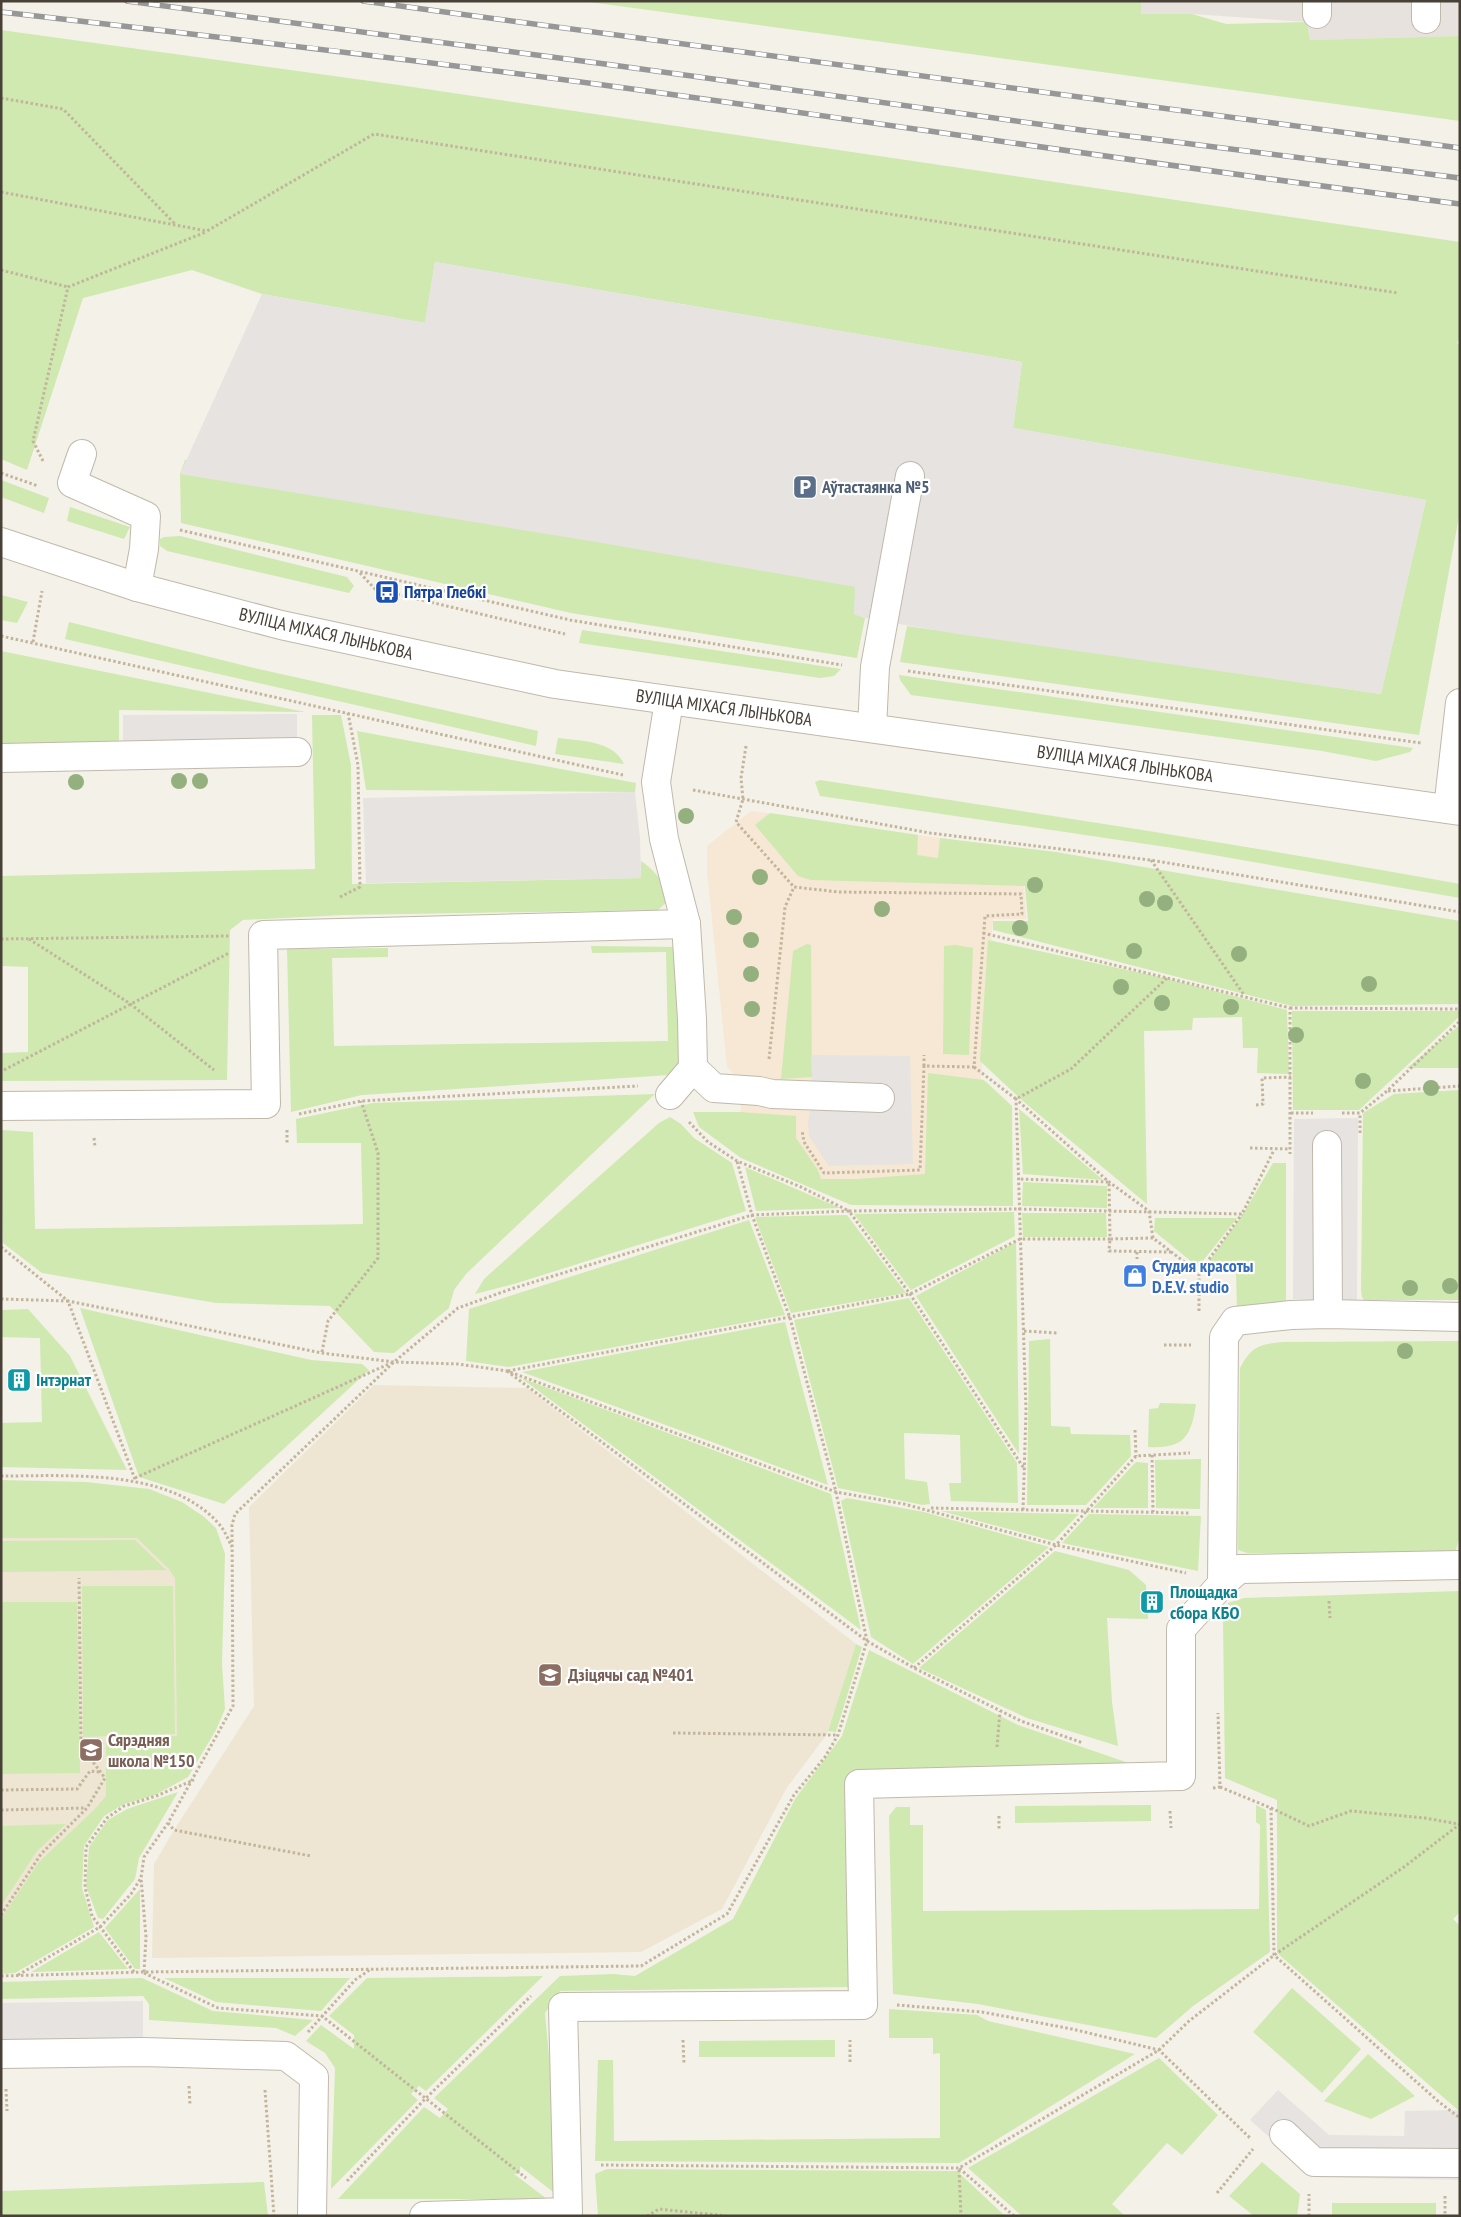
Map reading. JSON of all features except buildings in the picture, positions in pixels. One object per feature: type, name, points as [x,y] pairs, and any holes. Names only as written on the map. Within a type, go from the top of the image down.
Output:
[{"type":"street","points":[[82,454],[72,483],[146,516],[147,526],[138,587]]},
{"type":"street","points":[[872,728],[875,667],[910,476]]},
{"type":"street","name":"ВУЛІЦА МІХАСЯ ЛЫНЬКОВА","points":[[1,542],[138,587],[281,625],[556,684],[751,713],[872,728],[1454,810]]},
{"type":"street","points":[[669,701],[656,782],[664,838],[686,924],[693,1068],[670,1095]]},
{"type":"street","points":[[1454,810],[1454,748],[1460,703]]},
{"type":"street","points":[[1,758],[297,752]]},
{"type":"street","points":[[1,1106],[266,1104],[264,936],[686,924]]},
{"type":"street","points":[[693,1068],[714,1088],[759,1091],[772,1094],[880,1098]]},
{"type":"street","points":[[1327,1145],[1328,1314]]},
{"type":"street","points":[[1222,1584],[1224,1337],[1235,1321],[1291,1315],[1328,1314],[1460,1316]]},
{"type":"street","points":[[424,2216],[568,2212],[563,2007],[863,2005],[859,1784],[1181,1776],[1181,1629],[1222,1584],[1239,1570],[1460,1565]]},
{"type":"street","points":[[1,2054],[143,2052],[286,2056],[314,2078],[312,2216]]},
{"type":"street","points":[[1284,2134],[1314,2162],[1460,2163]]},
{"type":"path","points":[[1,98],[64,109],[176,225]]},
{"type":"path","points":[[1,270],[68,287],[207,231],[374,134],[1398,293]]},
{"type":"path","points":[[1,192],[207,231]]},
{"type":"path","points":[[45,464],[33,441],[68,287]]},
{"type":"path","points":[[1,473],[44,488]]},
{"type":"path","points":[[147,526],[189,532],[570,620],[853,667],[875,667],[1454,748]]},
{"type":"path","points":[[360,572],[375,589],[565,634]]},
{"type":"path","points":[[1,636],[656,782],[743,799],[930,833],[1150,860],[1460,912]]},
{"type":"path","points":[[334,900],[360,887],[358,765],[348,713]]},
{"type":"path","points":[[751,713],[741,778],[743,799],[736,822],[794,887],[840,892],[1020,894],[1022,914],[985,916]]},
{"type":"path","points":[[1150,860],[1245,996]]},
{"type":"path","points":[[772,1094],[768,1078],[785,907],[794,887]]},
{"type":"path","points":[[983,933],[1290,1008],[1460,1008]]},
{"type":"path","points":[[1,939],[264,936]]},
{"type":"path","points":[[1,1072],[130,1003],[264,936]]},
{"type":"path","points":[[29,939],[130,1003],[220,1074]]},
{"type":"path","points":[[1016,1099],[1071,1069],[1168,977]]},
{"type":"path","points":[[1290,1008],[1290,1159]]},
{"type":"path","points":[[1340,1113],[1360,1113],[1387,1091],[1460,1021]]},
{"type":"path","points":[[924,1055],[924,1066]]},
{"type":"path","points":[[974,1067],[1016,1099],[1109,1182],[1149,1211],[1152,1238]]},
{"type":"path","points":[[1256,1104],[1263,1104],[1262,1078],[1291,1077]]},
{"type":"path","points":[[266,1104],[287,1117],[362,1101],[643,1086],[670,1095]]},
{"type":"path","points":[[1387,1091],[1460,1086]]},
{"type":"path","points":[[1016,1099],[1019,1179],[1018,1209],[1026,1411],[1023,1510]]},
{"type":"path","points":[[322,1352],[328,1321],[378,1258],[378,1153],[362,1101]]},
{"type":"path","points":[[1291,1113],[1320,1113]]},
{"type":"path","points":[[688,1121],[708,1142],[737,1161],[801,1187],[849,1211],[910,1294],[1025,1470]]},
{"type":"path","points":[[1250,1148],[1290,1149]]},
{"type":"path","points":[[507,1371],[910,1294],[1020,1239],[1152,1238],[1199,1273],[1242,1214],[1274,1150]]},
{"type":"path","points":[[1,1976],[134,1972],[641,1966],[727,1914],[794,1795],[825,1757],[838,1735],[867,1641],[836,1492],[790,1318],[752,1215],[737,1161]]},
{"type":"path","points":[[1019,1179],[1109,1182]]},
{"type":"path","points":[[1109,1182],[1109,1251],[1171,1252]]},
{"type":"path","points":[[144,1972],[146,1937],[141,1878],[144,1856],[168,1823],[233,1706],[232,1525],[235,1514],[394,1362],[458,1308],[511,1289],[752,1215],[849,1211],[1018,1209],[1242,1214]]},
{"type":"path","points":[[1,1247],[68,1301],[136,1480]]},
{"type":"path","points":[[1137,1252],[1137,1259]]},
{"type":"path","points":[[1,1299],[68,1301],[322,1352],[394,1362],[458,1364],[507,1371],[836,1492],[922,1508],[1056,1546],[1202,1577],[1222,1584]]},
{"type":"path","points":[[1024,1331],[1057,1333]]},
{"type":"path","points":[[1164,1345],[1200,1345]]},
{"type":"path","points":[[136,1480],[394,1362]]},
{"type":"path","points":[[507,1371],[867,1641],[914,1668],[1021,1722],[1086,1744]]},
{"type":"path","points":[[1135,1430],[1136,1456]]},
{"type":"path","points":[[914,1668],[1056,1546],[1136,1456],[1194,1453]]},
{"type":"path","points":[[1152,1454],[1153,1512]]},
{"type":"path","points":[[1,1476],[83,1476],[136,1480],[174,1492],[199,1506],[220,1525],[233,1550]]},
{"type":"path","points":[[922,1508],[1192,1514]]},
{"type":"path","points":[[79,1578],[81,1746],[105,1778]]},
{"type":"path","points":[[996,1750],[1000,1711]]},
{"type":"path","points":[[1218,1711],[1220,1787]]},
{"type":"path","points":[[674,1733],[838,1735]]},
{"type":"path","points":[[1,1790],[77,1789],[90,1771],[97,1771],[105,1778]]},
{"type":"path","points":[[1181,1776],[1220,1787],[1310,1826],[1351,1811],[1425,1818],[1459,1824]]},
{"type":"path","points":[[1,1915],[41,1854],[87,1808],[105,1778]]},
{"type":"path","points":[[134,1972],[92,1916],[85,1887],[86,1846],[107,1818],[124,1806],[156,1796],[194,1779]]},
{"type":"path","points":[[1211,1788],[1220,1787]]},
{"type":"path","points":[[1,1810],[87,1808]]},
{"type":"path","points":[[1271,1808],[1274,1955],[1439,2102],[1460,2118]]},
{"type":"path","points":[[168,1823],[174,1830],[311,1856]]},
{"type":"path","points":[[591,2164],[959,2168],[1159,2050],[1189,2021],[1274,1955],[1404,1867],[1459,1824]]},
{"type":"path","points":[[16,1976],[100,1927],[131,1894],[141,1878]]},
{"type":"path","points":[[552,1974],[560,1967]]},
{"type":"path","points":[[144,1972],[218,2008],[322,2016],[527,2179]]},
{"type":"path","points":[[341,2188],[426,2099],[531,1995]]},
{"type":"path","points":[[894,2005],[982,2012],[1072,2029],[1159,2050],[1257,2144],[1217,2193]]},
{"type":"path","points":[[683,2033],[684,2064]]},
{"type":"path","points":[[850,2037],[850,2062]]},
{"type":"path","points":[[189,2080],[190,2106]]},
{"type":"path","points":[[6,2082],[7,2111]]},
{"type":"path","points":[[265,2089],[274,2216]]},
{"type":"path","points":[[959,2168],[961,2216]]},
{"type":"path","points":[[959,2168],[1014,2216]]},
{"type":"path","points":[[1309,2193],[1309,2216]]},
{"type":"path","points":[[1445,2196],[1445,2216]]},
{"type":"path","points":[[647,2216],[659,2209],[726,2216]]},
{"type":"shaded area","points":[[1141,1],[1460,1],[1460,36],[1310,40],[1307,22],[1192,14],[1141,14]]},
{"type":"shaded area","name":"Аўтастаянка №5","points":[[435,262],[1022,362],[1013,428],[1426,500],[1381,694],[958,634],[865,618],[854,614],[855,587],[602,543],[180,474],[262,294],[425,323]]},
{"type":"shaded area","points":[[297,714],[297,752],[123,755],[123,715]]},
{"type":"shaded area","points":[[635,792],[640,838],[641,878],[366,883],[363,798]]},
{"type":"shaded area","points":[[751,811],[1022,850],[1026,919],[993,919],[973,1187],[820,1179],[737,1129],[743,1096],[750,1081],[734,1074],[727,1067],[707,871],[707,846]]},
{"type":"shaded area","points":[[811,1055],[910,1056],[913,1164],[829,1166],[809,1136],[808,1123],[813,1095]]},
{"type":"shaded area","points":[[1358,1118],[1357,1301],[1293,1299],[1294,1119]]},
{"type":"shaded area","name":"Дзіцячы сад №401","points":[[374,1385],[527,1388],[856,1644],[827,1734],[786,1789],[722,1909],[641,1952],[152,1958],[154,1864],[254,1706],[249,1507]]},
{"type":"shaded area","name":"Сярэдняя школа №150","points":[[147,1526],[208,1569],[209,1706],[107,1806],[1,1940],[1,1528]]},
{"type":"shaded area","points":[[143,2001],[143,2052],[1,2054],[1,2003]]},
{"type":"shaded area","points":[[1278,2090],[1329,2135],[1404,2136],[1405,2111],[1460,2110],[1460,2180],[1314,2177],[1250,2120]]},
{"type":"green space","points":[[582,1],[1141,1],[1141,14],[1192,14],[1226,24],[1307,22],[1310,40],[1460,36],[1460,121]]},
{"type":"green space","points":[[1,30],[399,85],[1460,242],[1460,337],[1457,343],[1460,345],[1460,511],[1419,735],[900,662],[907,626],[1381,694],[1426,500],[1013,428],[1022,362],[435,262],[425,323],[262,294],[192,270],[83,298],[27,470],[1,459]]},
{"type":"green space","points":[[185,460],[850,568],[858,575],[854,614],[865,618],[857,658],[571,613],[181,523],[180,474]]},
{"type":"green space","points":[[1,480],[49,498],[44,513],[1,497]]},
{"type":"green space","points":[[70,507],[130,527],[124,539],[67,521]]},
{"type":"green space","points":[[180,536],[347,577],[354,586],[349,593],[167,551],[160,546],[160,539],[164,537]]},
{"type":"green space","points":[[1,595],[28,602],[17,623],[1,620]]},
{"type":"green space","points":[[69,622],[254,668],[538,731],[536,746],[65,639]]},
{"type":"green space","points":[[582,630],[841,669],[834,676],[820,678],[579,643]]},
{"type":"green space","points":[[1,651],[305,712],[119,710],[119,751],[1,754]]},
{"type":"green space","points":[[899,675],[1413,748],[1410,752],[1376,761],[1322,751],[911,695],[900,680]]},
{"type":"green space","points":[[312,715],[341,715],[351,765],[352,884],[641,878],[641,861],[660,879],[666,896],[666,903],[658,910],[343,915],[243,920],[230,930],[227,1080],[1,1081],[1,1053],[28,1052],[28,967],[1,966],[1,876],[315,869]]},
{"type":"green space","points":[[357,731],[636,783],[635,792],[366,790]]},
{"type":"green space","points":[[558,738],[586,741],[604,746],[619,756],[624,764],[555,754]]},
{"type":"green space","points":[[820,780],[1220,843],[1460,884],[1460,898],[1173,848],[820,796],[815,782]]},
{"type":"green space","points":[[770,813],[918,835],[917,855],[938,858],[940,838],[1056,852],[1460,921],[1460,1004],[1292,1006],[993,930],[993,921],[1028,921],[1025,886],[811,880],[798,876],[755,825]]},
{"type":"green space","points":[[988,940],[1164,978],[1287,1010],[1289,1074],[1257,1073],[1258,1048],[1243,1048],[1242,1017],[1193,1018],[1192,1030],[1144,1031],[1147,1204],[1024,1102],[980,1061]]},
{"type":"green space","points":[[807,944],[811,945],[812,1077],[781,1079],[793,951]]},
{"type":"green space","points":[[956,945],[973,948],[969,1055],[943,1054],[944,946]]},
{"type":"green space","points":[[591,946],[681,947],[681,1062],[670,1075],[362,1095],[291,1112],[287,949],[388,948],[388,957],[332,958],[334,1046],[668,1041],[666,952],[592,953]]},
{"type":"green space","points":[[1292,1011],[1460,1011],[1460,1016],[1359,1110],[1293,1110]]},
{"type":"green space","points":[[1460,1025],[1460,1068],[1407,1068]]},
{"type":"green space","points":[[928,1073],[984,1080],[1012,1106],[1013,1206],[851,1205],[741,1158],[699,1127],[693,1112],[740,1112],[796,1116],[796,1138],[818,1170],[821,1179],[857,1179],[925,1174]]},
{"type":"green space","points":[[1460,1090],[1460,1300],[1364,1300],[1361,1290],[1363,1113],[1394,1094]]},
{"type":"green space","points":[[655,1094],[466,1274],[454,1290],[449,1308],[394,1353],[374,1352],[330,1306],[216,1303],[42,1273],[3,1243],[1,1130],[33,1132],[35,1229],[363,1224],[361,1143],[297,1143],[296,1119],[373,1103]]},
{"type":"green space","points":[[1019,1109],[1103,1180],[1023,1174]]},
{"type":"green space","points":[[670,1117],[681,1124],[694,1138],[732,1163],[746,1211],[514,1284],[475,1294],[484,1279],[659,1123]]},
{"type":"green space","points":[[1273,1163],[1286,1163],[1286,1305],[1237,1313],[1236,1271],[1202,1271],[1243,1214]]},
{"type":"green space","points":[[745,1167],[840,1208],[756,1211]]},
{"type":"green space","points":[[1023,1182],[1107,1186],[1107,1208],[1022,1206]]},
{"type":"green space","points":[[1014,1212],[1015,1236],[911,1290],[854,1214]]},
{"type":"green space","points":[[1022,1213],[1106,1213],[1107,1237],[1023,1237]]},
{"type":"green space","points":[[847,1215],[906,1293],[791,1313],[755,1217]]},
{"type":"green space","points":[[1155,1218],[1237,1218],[1198,1267],[1154,1231]]},
{"type":"green space","points":[[749,1220],[785,1315],[509,1367],[466,1361],[469,1309]]},
{"type":"green space","points":[[1016,1242],[1019,1454],[916,1296]]},
{"type":"green space","points":[[909,1298],[1017,1463],[1018,1503],[951,1501],[949,1483],[961,1483],[960,1435],[904,1433],[905,1479],[927,1482],[930,1504],[923,1505],[838,1488],[794,1320]]},
{"type":"green space","points":[[80,1308],[311,1360],[362,1364],[369,1370],[224,1504],[139,1477]]},
{"type":"green space","points":[[28,1309],[70,1356],[127,1470],[1,1467],[1,1423],[42,1422],[40,1338],[1,1337],[1,1310]]},
{"type":"green space","points":[[785,1322],[828,1485],[522,1372]]},
{"type":"green space","points":[[1050,1339],[1051,1426],[1070,1427],[1071,1434],[1130,1435],[1131,1456],[1086,1505],[1027,1505],[1029,1341]]},
{"type":"green space","points":[[1460,1341],[1460,1536],[1455,1553],[1247,1553],[1238,1550],[1240,1368],[1253,1350],[1263,1345],[1285,1342]]},
{"type":"green space","points":[[521,1378],[831,1494],[861,1630]]},
{"type":"green space","points":[[1160,1403],[1196,1404],[1191,1425],[1184,1439],[1170,1446],[1148,1447],[1149,1409],[1158,1408]]},
{"type":"green space","points":[[1201,1459],[1200,1509],[1156,1508],[1155,1460]]},
{"type":"green space","points":[[1136,1462],[1148,1463],[1148,1508],[1093,1508]]},
{"type":"green space","points":[[1,1480],[86,1482],[149,1489],[182,1502],[203,1516],[216,1528],[225,1554],[222,1664],[225,1709],[216,1730],[188,1777],[155,1795],[124,1804],[104,1816],[84,1846],[82,1888],[94,1927],[15,1973],[1,1974],[1,1919],[39,1862],[94,1810],[106,1796],[106,1741],[177,1736],[175,1578],[169,1569],[137,1538],[1,1538]]},
{"type":"green space","points":[[847,1498],[924,1512],[1049,1547],[913,1664],[871,1637],[841,1501]]},
{"type":"green space","points":[[941,1511],[1079,1514],[1053,1541]]},
{"type":"green space","points":[[1089,1514],[1201,1516],[1198,1571],[1062,1543]]},
{"type":"green space","points":[[135,1540],[166,1570],[1,1572],[1,1541]]},
{"type":"green space","points":[[1055,1551],[1129,1570],[1146,1585],[1148,1619],[1107,1618],[1112,1702],[1118,1746],[1027,1718],[919,1668]]},
{"type":"green space","points":[[82,1586],[173,1586],[175,1734],[83,1737]]},
{"type":"green space","points":[[1460,1591],[1460,1912],[1453,1919],[1460,1926],[1460,2110],[1458,2110],[1277,1953],[1277,1800],[1225,1778],[1223,1619],[1228,1603],[1244,1598]]},
{"type":"green space","points":[[1,1602],[77,1602],[80,1773],[1,1774]]},
{"type":"green space","points":[[856,1644],[862,1647],[836,1732],[828,1731]]},
{"type":"green space","points":[[869,1650],[1018,1725],[1149,1770],[848,1781],[851,1987],[560,1991],[545,2013],[562,2199],[520,2166],[520,2174],[514,2174],[547,2199],[338,2199],[424,2107],[440,2118],[448,2109],[434,2098],[560,1976],[614,1974],[635,1976],[733,1919],[795,1799],[842,1736]]},
{"type":"green space","points":[[178,1792],[139,1858],[135,1879],[103,1919],[98,1918],[86,1886],[89,1847],[108,1820],[127,1809]]},
{"type":"green space","points":[[1151,1805],[1151,1821],[1015,1823],[1015,1806]]},
{"type":"green space","points":[[1256,1805],[1266,1810],[1270,1952],[1193,2006],[1156,2038],[978,2004],[893,1994],[889,1816],[896,1807],[910,1807],[910,1825],[923,1825],[923,1911],[1259,1909],[1260,1825],[1256,1822]]},
{"type":"green space","points":[[66,1824],[37,1851],[1,1906],[1,1826]]},
{"type":"green space","points":[[140,1889],[140,1969],[135,1969],[105,1928]]},
{"type":"green space","points":[[99,1932],[128,1969],[31,1972]]},
{"type":"green space","points":[[543,1976],[426,2091],[419,2086],[411,2094],[418,2100],[331,2189],[335,2068],[325,2053],[306,2041],[321,2025],[354,2049],[354,2035],[329,2016],[367,1978]]},
{"type":"green space","points":[[142,1978],[213,2011],[313,2020],[295,2036],[276,2028],[149,2020],[149,2004],[143,1996],[1,1999],[1,1982]]},
{"type":"green space","points":[[164,1978],[350,1978],[321,2011],[216,2002]]},
{"type":"green space","points":[[1292,1988],[1361,2049],[1322,2093],[1253,2032]]},
{"type":"green space","points":[[889,2009],[977,2015],[988,2021],[1135,2054],[959,2163],[595,2161],[598,2060],[613,2060],[614,2141],[940,2138],[940,2053],[933,2054],[933,2038],[889,2038]]},
{"type":"green space","points":[[835,2040],[835,2057],[699,2057],[699,2041]]},
{"type":"green space","points":[[1368,2054],[1415,2096],[1371,2119],[1324,2101]]},
{"type":"green space","points":[[1159,2058],[1218,2115],[1182,2155],[1167,2143],[1112,2204],[1125,2216],[1022,2216],[968,2168]]},
{"type":"green space","points":[[1262,2162],[1300,2194],[1297,2216],[1254,2216],[1229,2196]]},
{"type":"green space","points":[[607,2169],[957,2171],[1005,2216],[598,2216],[595,2174]]},
{"type":"green space","points":[[264,2182],[268,2216],[1,2216],[1,2191]]},
{"type":"green space","points":[[1332,2203],[1436,2203],[1436,2216],[1332,2216]]},
{"type":"railway","points":[[127,1],[605,64],[1081,130],[1460,178]]},
{"type":"railway","points":[[363,1],[1460,148]]},
{"type":"railway","points":[[1,12],[528,75],[1246,176],[1460,204]]},
{"type":"place","name":"Аўтастаянка №5","points":[[805,487]]},
{"type":"place","name":"Пятра Глебкі","points":[[387,592]]},
{"type":"place","name":"Студия красоты D.E.V. studio","points":[[1135,1276]]},
{"type":"place","name":"Інтэрнат","points":[[19,1380]]},
{"type":"place","name":"Площадка сбора КБО","points":[[1152,1602]]},
{"type":"place","name":"Дзіцячы сад №401","points":[[550,1675]]},
{"type":"place","name":"Сярэдняя школа №150","points":[[91,1750]]}]
